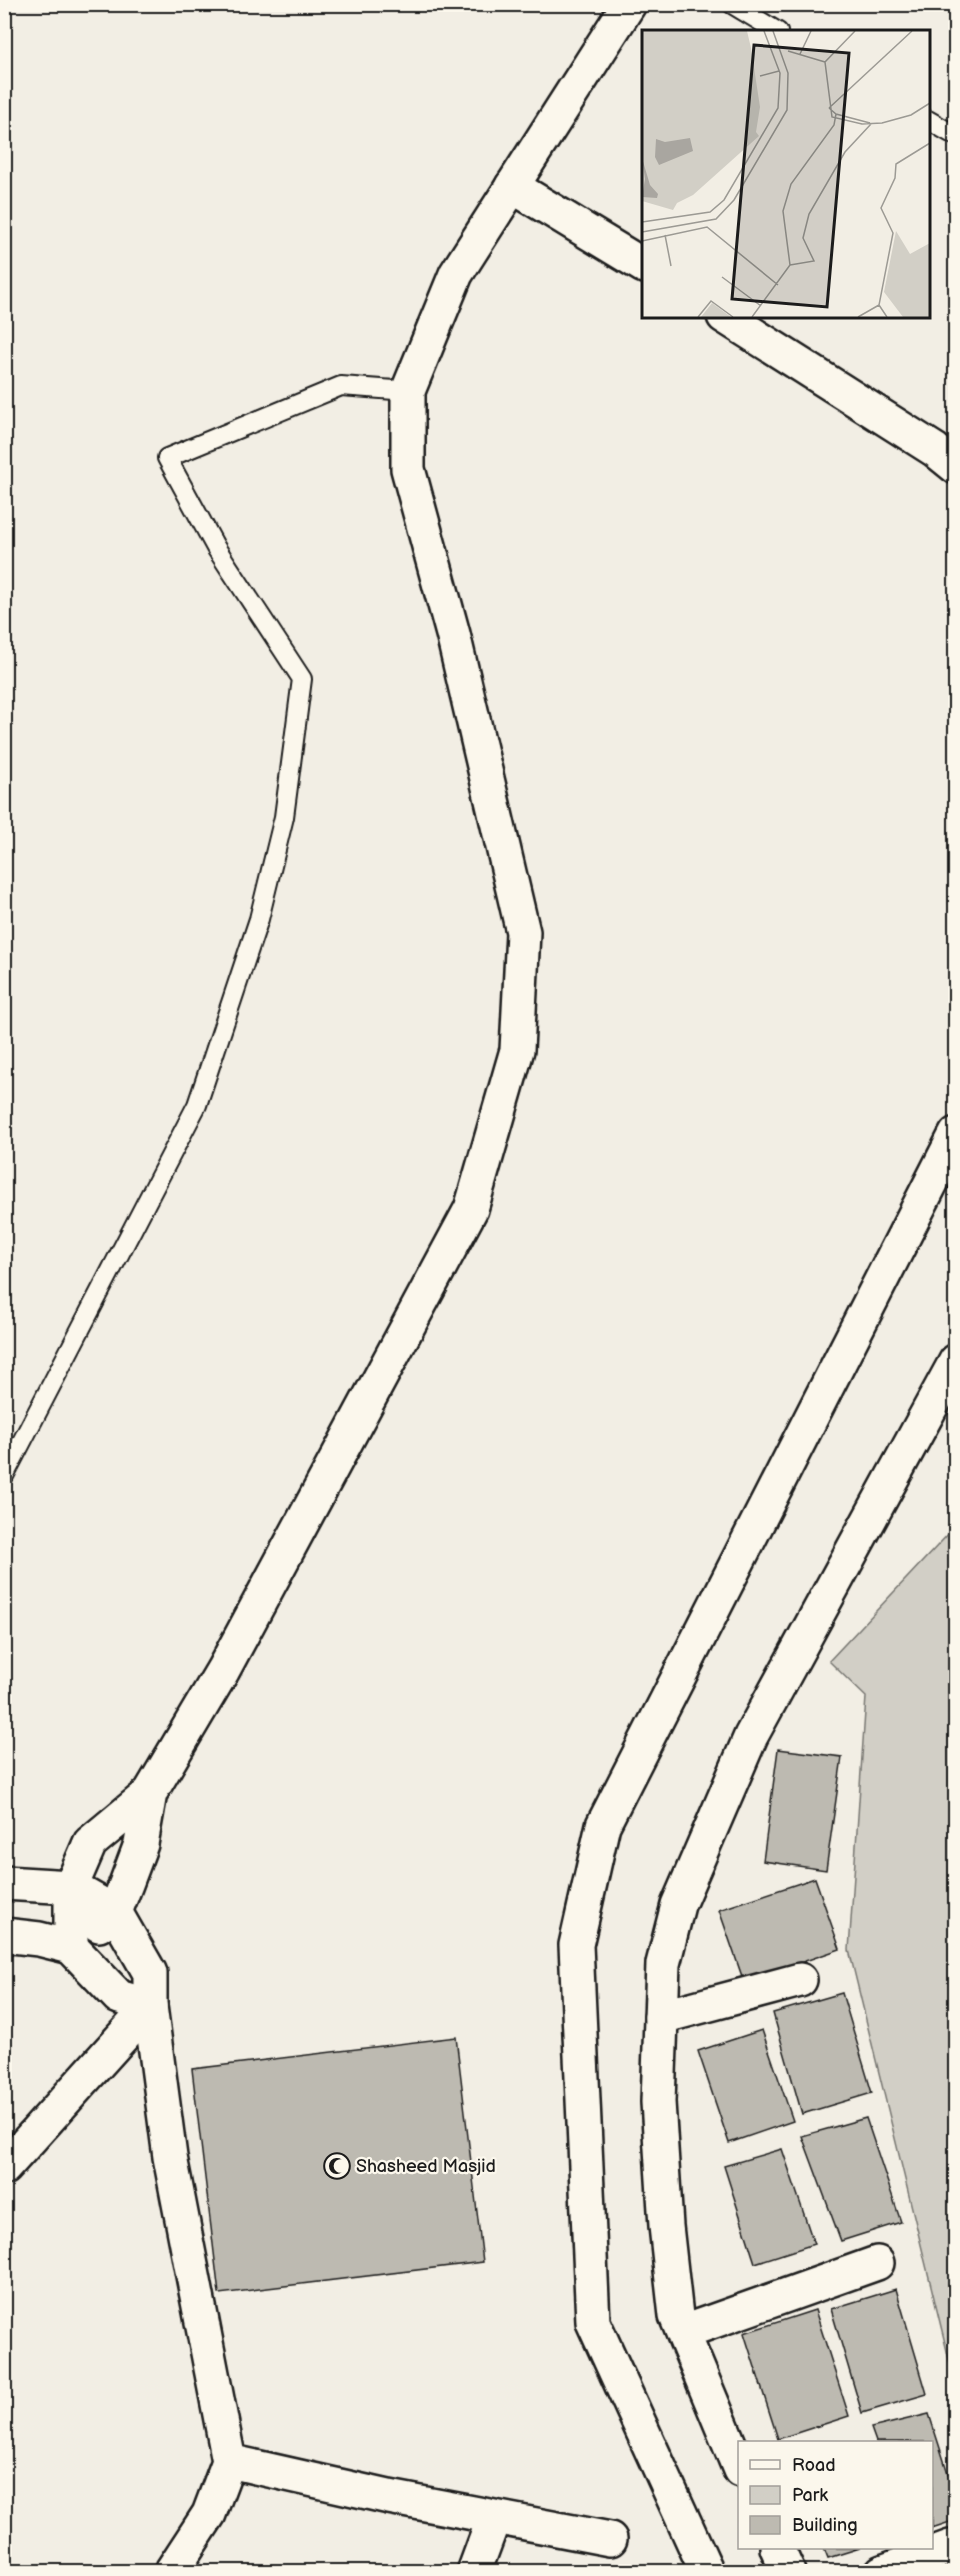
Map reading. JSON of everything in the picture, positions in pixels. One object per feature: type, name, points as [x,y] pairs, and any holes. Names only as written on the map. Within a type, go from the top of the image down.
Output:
[{"type":"street","points":[[71,1947],[71,1887],[90,1843],[150,1793],[223,1670],[471,1209],[517,1050],[523,932],[453,634],[408,469],[408,391],[456,274],[629,4]]},
{"type":"street","points":[[512,186],[642,265]]},
{"type":"street","points":[[727,318],[935,450],[956,467]]},
{"type":"street","points":[[707,2571],[593,2322],[576,1945],[603,1825],[956,1134]]},
{"type":"street","points":[[738,2465],[676,2316],[666,2226],[658,2102],[663,1964],[678,1905],[751,1736],[956,1361]]},
{"type":"street","points":[[71,1947],[115,1912],[141,1844],[150,1793]]},
{"type":"street","points":[[4,1883],[71,1887],[115,1912],[150,1973],[150,2006],[170,2157],[229,2461],[209,2514],[171,2571]]},
{"type":"street","points":[[4,1935],[39,1939],[71,1947],[119,1997],[150,2006]]},
{"type":"street","points":[[661,2017],[800,1980]]},
{"type":"street","points":[[4,2168],[150,2006]]},
{"type":"street","points":[[682,2332],[877,2263]]},
{"type":"street","points":[[229,2461],[494,2518],[610,2539]]},
{"type":"street","points":[[474,2571],[494,2518]]},
{"type":"street","points":[[882,2571],[950,2547]]},
{"type":"street","points":[[778,2549],[788,2571]]},
{"type":"lane","points":[[732,4],[775,30]]},
{"type":"lane","points":[[930,121],[956,136]]},
{"type":"lane","points":[[4,1476],[197,1105],[260,918],[284,818],[302,679],[216,548],[167,458],[341,386],[408,391]]},
{"type":"green space","points":[[955,1527],[955,2384],[849,1950],[866,1697],[829,1661]]},
{"type":"building","points":[[778,1749],[842,1757],[826,1870],[763,1861]]},
{"type":"building","points":[[815,1878],[840,1949],[744,1982],[719,1910]]},
{"type":"building","points":[[842,1993],[872,2093],[802,2114],[773,2013]]},
{"type":"building","points":[[762,2030],[793,2121],[729,2143],[698,2051]]},
{"type":"building","name":"Shasheed Masjid","points":[[456,2037],[483,2262],[219,2294],[192,2069]]},
{"type":"building","points":[[866,2118],[901,2222],[841,2241],[802,2136]]},
{"type":"building","points":[[782,2149],[814,2244],[755,2263],[724,2166]]},
{"type":"building","points":[[896,2289],[927,2394],[862,2413],[831,2309]]},
{"type":"building","points":[[815,2310],[849,2416],[778,2439],[744,2333]]},
{"type":"building","points":[[929,2414],[956,2498],[956,2520],[933,2528],[933,2441],[876,2441],[871,2428]]},
{"type":"building","points":[[824,2549],[857,2549],[828,2558]]},
{"type":"place","name":"Shasheed Masjid","points":[[337,2166]]}]
